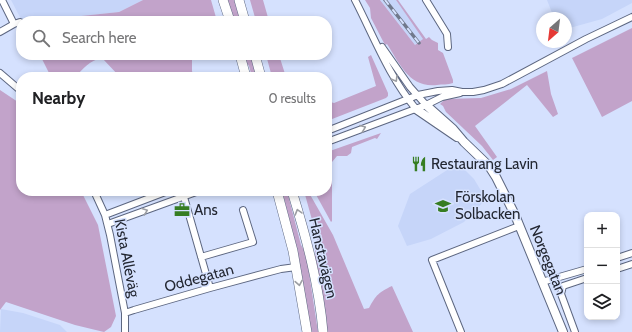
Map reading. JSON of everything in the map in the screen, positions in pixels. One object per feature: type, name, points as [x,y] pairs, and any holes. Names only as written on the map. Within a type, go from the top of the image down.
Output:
[{"type":"main road","points":[[223,0],[228,16]]},
{"type":"main road","points":[[239,0],[244,16]]},
{"type":"main road","points":[[241,60],[245,72]]},
{"type":"main road","points":[[256,60],[260,72]]},
{"type":"main road","name":"Hanstavägen","points":[[278,196],[296,267],[307,332]]},
{"type":"main road","name":"Hanstavägen","points":[[293,196],[309,249],[323,332]]},
{"type":"street","points":[[0,32],[14,24],[2,0]]},
{"type":"street","points":[[355,0],[372,33]]},
{"type":"street","points":[[426,0],[447,34],[448,47]]},
{"type":"street","points":[[332,140],[426,104],[442,96],[484,90],[502,84],[586,39],[632,17]]},
{"type":"street","name":"Norgegatan","points":[[372,33],[410,87],[426,104],[453,128],[464,142]]},
{"type":"street","name":"Norgegatan","points":[[372,33],[387,65],[408,99],[416,108],[464,142],[489,166],[508,199],[563,332]]},
{"type":"street","points":[[0,73],[16,87]]},
{"type":"street","points":[[332,129],[418,95],[452,90],[462,92]]},
{"type":"street","name":"Kista Alléväg","points":[[96,196],[108,224],[125,313],[125,332]]},
{"type":"street","points":[[105,215],[155,196]]},
{"type":"street","points":[[108,224],[184,197],[210,288]]},
{"type":"street","points":[[201,257],[253,242],[243,210]]},
{"type":"street","points":[[461,332],[432,260],[519,226]]},
{"type":"street","points":[[620,257],[632,253]]},
{"type":"street","points":[[620,268],[632,264]]},
{"type":"street","name":"Oddegatan","points":[[125,313],[210,288],[281,269],[296,267]]},
{"type":"street","points":[[542,282],[584,270]]},
{"type":"street","points":[[574,273],[578,281]]},
{"type":"street","points":[[575,332],[561,294],[564,286],[584,279]]},
{"type":"shaded area","points":[[11,0],[143,0],[119,12],[81,16],[19,16]]},
{"type":"shaded area","points":[[143,0],[211,0],[216,16],[81,16],[119,12]]},
{"type":"shaded area","points":[[227,0],[235,0],[240,16],[232,16]]},
{"type":"shaded area","points":[[250,0],[263,0],[268,16],[255,16]]},
{"type":"shaded area","points":[[365,0],[380,0],[415,45],[423,39],[396,0],[398,0],[426,39],[429,37],[438,43],[438,50],[443,53],[453,83],[427,85],[412,79],[401,67],[387,44],[385,45],[371,18],[370,8]]},
{"type":"shaded area","points":[[380,0],[396,0],[424,39],[415,45]]},
{"type":"shaded area","points":[[547,0],[632,0],[632,3],[602,19],[572,27],[572,12],[552,12]]},
{"type":"shaded area","points":[[632,28],[632,101],[602,117],[572,58]]},
{"type":"shaded area","points":[[371,55],[388,96],[332,119],[332,102],[334,103],[376,86],[368,57]]},
{"type":"shaded area","points":[[42,60],[96,60],[80,72],[48,72]]},
{"type":"shaded area","points":[[104,60],[192,60],[192,72],[115,72]]},
{"type":"shaded area","points":[[244,60],[252,60],[256,72],[251,72],[249,66]]},
{"type":"shaded area","points":[[267,60],[281,60],[284,72],[271,72]]},
{"type":"shaded area","points":[[547,71],[551,94],[558,114],[553,117],[527,85],[475,126],[497,157],[493,160],[482,146],[446,112],[440,104],[445,99],[481,98],[511,89]]},
{"type":"shaded area","points":[[0,90],[16,101],[16,196],[84,196],[98,225],[116,316],[111,327],[104,332],[75,325],[6,302],[0,310]]},
{"type":"shaded area","points":[[381,133],[377,139],[375,138],[352,147],[351,153],[347,156],[337,156],[332,162],[332,150]]},
{"type":"shaded area","name":"Förskolan Solbacken","points":[[458,163],[474,179],[486,199],[464,222],[431,239],[407,246],[398,226],[410,194]]},
{"type":"shaded area","points":[[283,196],[288,196],[301,245],[306,253],[318,332],[310,332],[298,255]]},
{"type":"shaded area","points":[[305,196],[311,196],[333,235],[364,309],[369,308],[378,294],[392,286],[413,332],[326,332],[315,258],[315,247],[319,245]]},
{"type":"shaded area","points":[[317,196],[332,196],[331,222]]},
{"type":"shaded area","points":[[1,309],[23,313],[60,325],[67,332],[0,332]]},
{"type":"railway","points":[[385,0],[419,43]]},
{"type":"place","name":"Restaurang Lavin","points":[[419,164]]},
{"type":"place","name":"Förskolan Solbacken","points":[[443,206]]},
{"type":"place","name":"Ans","points":[[182,210]]}]
